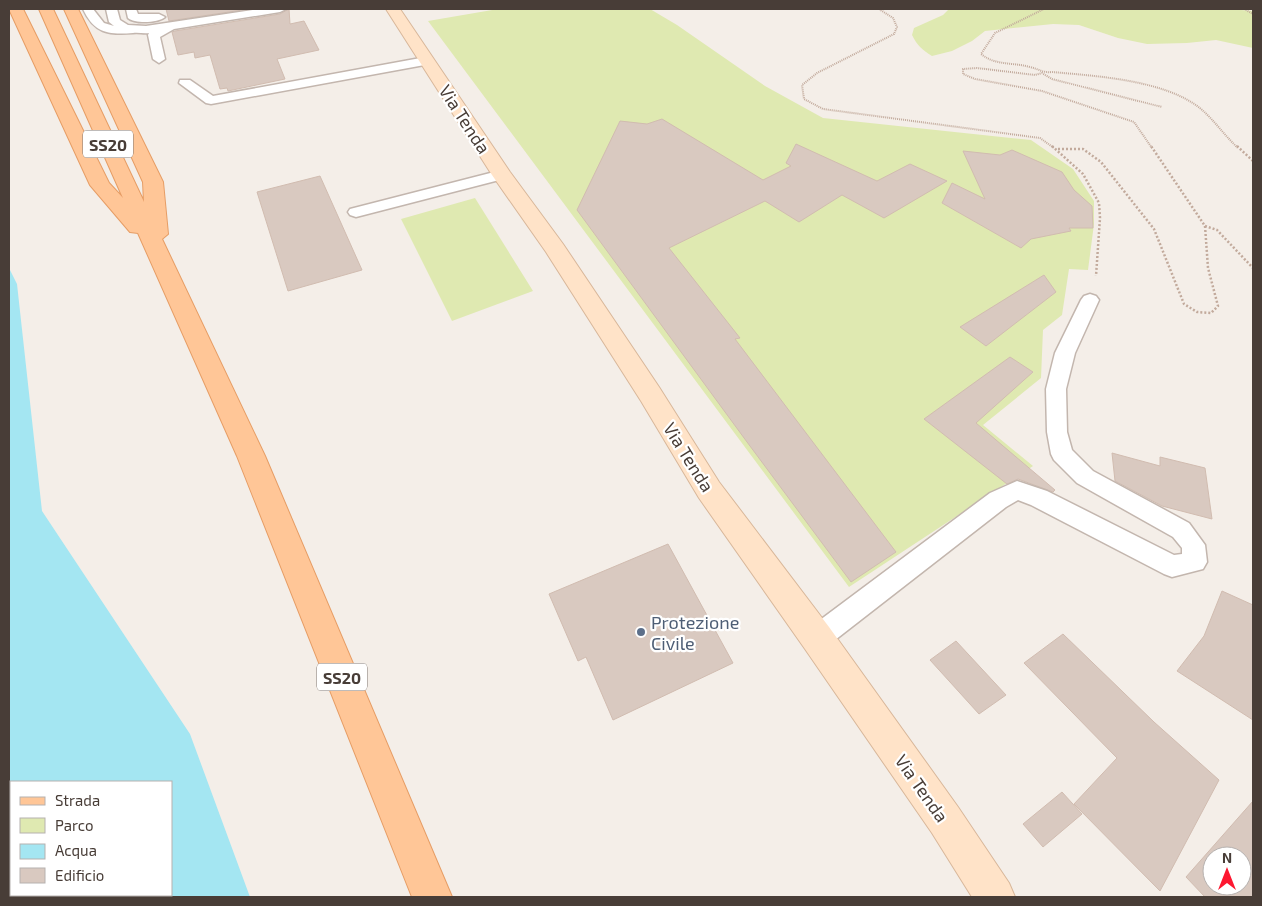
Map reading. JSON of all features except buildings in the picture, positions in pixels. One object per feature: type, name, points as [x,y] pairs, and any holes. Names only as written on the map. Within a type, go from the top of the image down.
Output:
[{"type":"main road","points":[[16,9],[100,185],[158,250]]},
{"type":"main road","name":"SS20","points":[[46,9],[251,456],[432,897]]},
{"type":"main road","points":[[72,9],[153,182],[158,250]]},
{"type":"main road","name":"Via Tenda","points":[[393,9],[502,175],[560,257],[650,394],[709,490],[817,638],[945,820],[995,897]]},
{"type":"lane","points":[[88,9],[98,26],[108,30],[169,28],[280,9]]},
{"type":"lane","points":[[112,9],[114,22],[125,28],[146,30]]},
{"type":"lane","points":[[131,9],[134,18],[146,19],[207,9]]},
{"type":"lane","points":[[159,59],[154,35],[169,28]]},
{"type":"lane","points":[[185,83],[211,100],[426,61]]},
{"type":"lane","points":[[356,212],[502,175]]},
{"type":"lane","points":[[817,638],[998,500],[1017,490],[1039,498],[1172,566],[1195,562],[1193,545],[1181,530],[1085,477],[1062,454],[1057,432],[1056,389],[1065,353],[1090,300]]},
{"type":"path","points":[[879,9],[893,18],[897,27],[894,34],[817,73],[802,85],[804,99],[823,109],[832,111],[1040,138],[1058,149],[1078,167],[1100,204],[1099,263],[1090,300]]},
{"type":"path","points":[[1044,9],[995,33],[981,54],[990,61],[1036,68],[1052,79],[1162,108]]},
{"type":"path","points":[[1244,9],[1253,14]]},
{"type":"path","points":[[1058,149],[1083,149],[1101,162],[1154,229],[1184,304],[1197,312],[1211,313],[1218,306],[1208,268],[1205,226],[1134,122],[1042,90],[975,79],[963,74],[963,69],[977,68],[1034,75],[1052,72],[1114,78],[1168,91],[1200,108],[1253,161]]},
{"type":"path","points":[[1205,226],[1217,230],[1253,268]]},
{"type":"green space","points":[[498,9],[650,9],[677,25],[765,86],[823,118],[1031,140],[1073,169],[1094,201],[1094,224],[1088,270],[1069,269],[1062,315],[1043,330],[1041,378],[983,425],[1033,466],[849,587],[428,21]]},
{"type":"green space","points":[[949,9],[1229,9],[1253,11],[1253,48],[1216,40],[1147,44],[1118,38],[1079,25],[1053,24],[985,31],[972,41],[952,51],[932,56],[916,42],[912,35],[914,28],[943,15]]},
{"type":"green space","points":[[475,198],[533,291],[452,321],[401,219]]},
{"type":"water","points":[[9,268],[17,284],[42,511],[190,734],[250,897],[9,897]]},
{"type":"place","name":"Protezione Civile","points":[[641,632]]}]
